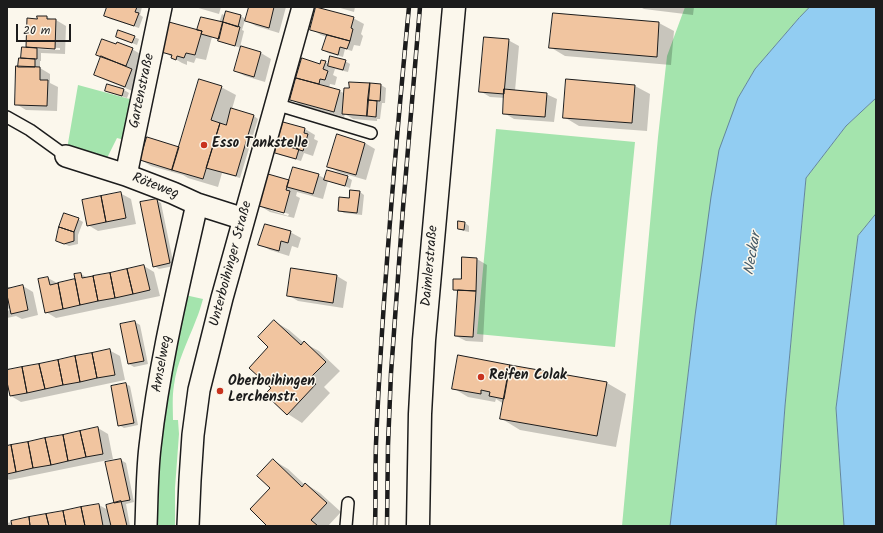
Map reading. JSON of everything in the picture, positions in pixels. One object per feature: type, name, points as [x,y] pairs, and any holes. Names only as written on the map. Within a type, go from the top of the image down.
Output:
[{"type":"main road","name":"Daimlerstraße","points":[[418,526],[420,414],[424,340],[454,7]]},
{"type":"street","name":"Gartenstraße","points":[[126,175],[161,7]]},
{"type":"street","name":"Unterboihinger Straße","points":[[188,526],[193,435],[199,390],[222,298],[303,7]]},
{"type":"street","name":"Röteweg","points":[[66,156],[126,175],[197,204],[244,219]]},
{"type":"street","name":"Amselweg","points":[[146,526],[150,448],[159,377],[197,204]]},
{"type":"lane","points":[[275,104],[371,133]]},
{"type":"lane","points":[[7,117],[30,130],[66,156]]},
{"type":"lane","points":[[346,526],[348,503]]},
{"type":"green space","points":[[685,7],[810,7],[755,69],[738,98],[695,316],[670,526],[622,526],[658,137],[667,56]]},
{"type":"green space","points":[[78,85],[137,101],[128,141],[117,138],[105,162],[67,149]]},
{"type":"green space","points":[[876,98],[876,214],[858,236],[836,408],[844,526],[776,526],[785,406],[806,178],[846,126]]},
{"type":"green space","points":[[496,129],[635,142],[615,347],[477,334]]},
{"type":"green space","points":[[185,295],[203,299],[180,360],[173,389],[173,420],[178,420],[179,434],[175,488],[175,526],[156,526],[158,469],[163,411]]},
{"type":"water","name":"Neckar","points":[[810,7],[876,7],[876,98],[846,126],[806,178],[785,406],[776,526],[670,526],[695,316],[719,150],[738,98],[755,69]]},
{"type":"water","points":[[876,214],[876,526],[844,526],[836,408],[858,236]]},
{"type":"building","points":[[107,7],[137,7],[135,12],[139,13],[134,26],[104,16]]},
{"type":"building","points":[[249,7],[274,7],[269,28],[245,21]]},
{"type":"building","points":[[316,7],[354,17],[350,41],[310,30]]},
{"type":"building","points":[[226,11],[241,15],[238,27],[223,22]]},
{"type":"building","points":[[553,13],[659,22],[657,57],[549,48]]},
{"type":"building","points":[[37,16],[47,16],[47,19],[56,19],[55,49],[26,47],[27,18],[37,19]]},
{"type":"building","points":[[201,17],[223,22],[219,39],[201,34],[202,31],[197,30]]},
{"type":"building","points":[[169,22],[202,31],[195,55],[186,53],[184,58],[177,56],[176,60],[171,58],[172,55],[161,52]]},
{"type":"building","points":[[223,22],[240,27],[235,46],[218,41]]},
{"type":"building","points":[[118,30],[135,36],[132,43],[116,37]]},
{"type":"building","points":[[327,35],[350,41],[347,49],[340,47],[338,55],[322,50]]},
{"type":"building","points":[[484,37],[509,39],[504,94],[479,92]]},
{"type":"building","points":[[102,39],[116,44],[117,42],[133,48],[126,66],[96,55]]},
{"type":"building","points":[[241,46],[261,52],[254,77],[234,71]]},
{"type":"building","points":[[22,47],[37,48],[37,59],[21,58]]},
{"type":"building","points":[[101,56],[132,69],[125,87],[94,75]]},
{"type":"building","points":[[330,56],[346,60],[343,70],[328,66]]},
{"type":"building","points":[[19,58],[35,59],[35,67],[18,67]]},
{"type":"building","points":[[302,58],[320,64],[321,60],[326,61],[323,69],[328,71],[325,80],[320,79],[319,84],[296,78]]},
{"type":"building","points":[[16,66],[40,67],[40,80],[48,80],[47,106],[15,105]]},
{"type":"building","points":[[296,78],[340,90],[334,112],[290,100]]},
{"type":"building","points":[[199,79],[222,86],[211,120],[220,123],[203,179],[172,170]]},
{"type":"building","points":[[566,79],[635,85],[632,123],[563,118]]},
{"type":"building","points":[[349,82],[370,83],[367,116],[342,114],[344,88],[349,88]]},
{"type":"building","points":[[370,83],[381,84],[380,101],[368,100]]},
{"type":"building","points":[[107,84],[124,89],[122,96],[105,91]]},
{"type":"building","points":[[504,89],[547,93],[545,117],[503,114]]},
{"type":"building","points":[[368,100],[377,101],[376,117],[367,116]]},
{"type":"building","points":[[231,108],[254,115],[236,176],[206,168],[220,123],[226,125]]},
{"type":"building","points":[[283,122],[305,128],[304,133],[308,134],[303,151],[277,143]]},
{"type":"building","points":[[337,134],[365,143],[356,175],[327,167]]},
{"type":"building","points":[[147,137],[179,147],[172,170],[140,160]]},
{"type":"building","points":[[277,143],[299,149],[296,159],[275,153]]},
{"type":"building","points":[[293,167],[319,174],[313,194],[287,187]]},
{"type":"building","points":[[327,170],[348,176],[345,186],[324,180]]},
{"type":"building","points":[[268,174],[289,180],[286,190],[290,191],[284,213],[259,206]]},
{"type":"building","points":[[350,190],[360,191],[357,213],[338,211],[339,197],[349,198]]},
{"type":"building","points":[[121,192],[126,218],[106,222],[101,196]]},
{"type":"building","points":[[101,196],[106,222],[87,226],[82,200]]},
{"type":"building","points":[[157,199],[170,263],[153,267],[140,202]]},
{"type":"building","points":[[64,213],[79,218],[74,232],[59,227]]},
{"type":"building","points":[[458,221],[465,222],[464,230],[458,229]]},
{"type":"building","points":[[265,224],[291,231],[288,243],[281,241],[279,251],[258,245]]},
{"type":"building","points":[[59,227],[74,232],[74,241],[64,244],[56,241]]},
{"type":"building","points":[[462,257],[477,258],[476,291],[453,290],[453,279],[461,279]]},
{"type":"building","points":[[144,265],[150,290],[133,294],[127,269]]},
{"type":"building","points":[[291,268],[337,275],[333,303],[287,296]]},
{"type":"building","points":[[127,269],[133,294],[115,298],[110,273]]},
{"type":"building","points":[[81,273],[82,278],[93,276],[98,301],[80,305],[74,274]]},
{"type":"building","points":[[110,273],[115,298],[98,301],[93,276]]},
{"type":"building","points":[[48,277],[50,285],[58,283],[63,309],[45,313],[38,279]]},
{"type":"building","points":[[75,279],[80,305],[63,309],[58,283]]},
{"type":"building","points":[[23,285],[28,310],[11,314],[7,289]]},
{"type":"building","points":[[458,290],[476,291],[473,337],[455,336]]},
{"type":"building","points":[[274,320],[301,345],[304,341],[326,362],[310,378],[316,384],[287,415],[265,394],[271,388],[249,368],[268,347],[258,337]]},
{"type":"building","points":[[135,321],[144,361],[128,364],[120,324]]},
{"type":"building","points":[[110,349],[115,375],[97,378],[92,353]]},
{"type":"building","points":[[92,353],[97,378],[80,382],[75,356]]},
{"type":"building","name":"Reifen Colak","points":[[458,355],[510,365],[504,399],[489,396],[490,392],[481,390],[481,394],[452,389]]},
{"type":"building","points":[[75,356],[80,382],[63,385],[58,360]]},
{"type":"building","points":[[58,360],[63,385],[45,389],[39,364]]},
{"type":"building","points":[[39,364],[45,389],[27,393],[22,367]]},
{"type":"building","points":[[510,365],[607,382],[597,436],[500,419]]},
{"type":"building","points":[[22,367],[27,393],[10,396],[7,382],[7,370]]},
{"type":"building","points":[[126,383],[134,423],[118,426],[111,386]]},
{"type":"building","points":[[98,427],[103,454],[86,457],[80,431]]},
{"type":"building","points":[[80,431],[86,457],[68,461],[63,435]]},
{"type":"building","points":[[63,435],[68,461],[51,465],[45,438]]},
{"type":"building","points":[[45,438],[51,465],[33,468],[28,442]]},
{"type":"building","points":[[28,442],[33,468],[16,472],[11,445]]},
{"type":"building","points":[[11,445],[16,472],[7,474],[7,446]]},
{"type":"building","points":[[121,459],[130,500],[114,503],[105,462]]},
{"type":"building","points":[[273,459],[302,487],[305,483],[327,503],[311,520],[318,526],[267,526],[250,509],[270,488],[257,476]]},
{"type":"building","points":[[121,501],[127,526],[111,526],[106,505]]},
{"type":"building","points":[[99,504],[103,526],[85,526],[81,507]]},
{"type":"building","points":[[81,507],[85,526],[66,526],[63,511]]},
{"type":"building","points":[[63,511],[66,526],[49,526],[46,514]]},
{"type":"building","points":[[46,514],[49,526],[30,526],[29,517]]},
{"type":"building","points":[[29,517],[30,526],[12,526],[11,521]]},
{"type":"railway","points":[[375,526],[376,444],[385,280],[409,7]]},
{"type":"railway","points":[[387,526],[391,373],[420,7]]},
{"type":"place","name":"Esso Tankstelle","points":[[204,145]]},
{"type":"place","name":"Reifen Colak","points":[[481,377]]},
{"type":"place","name":"Oberboihingen Lerchenstr.","points":[[220,391]]}]
